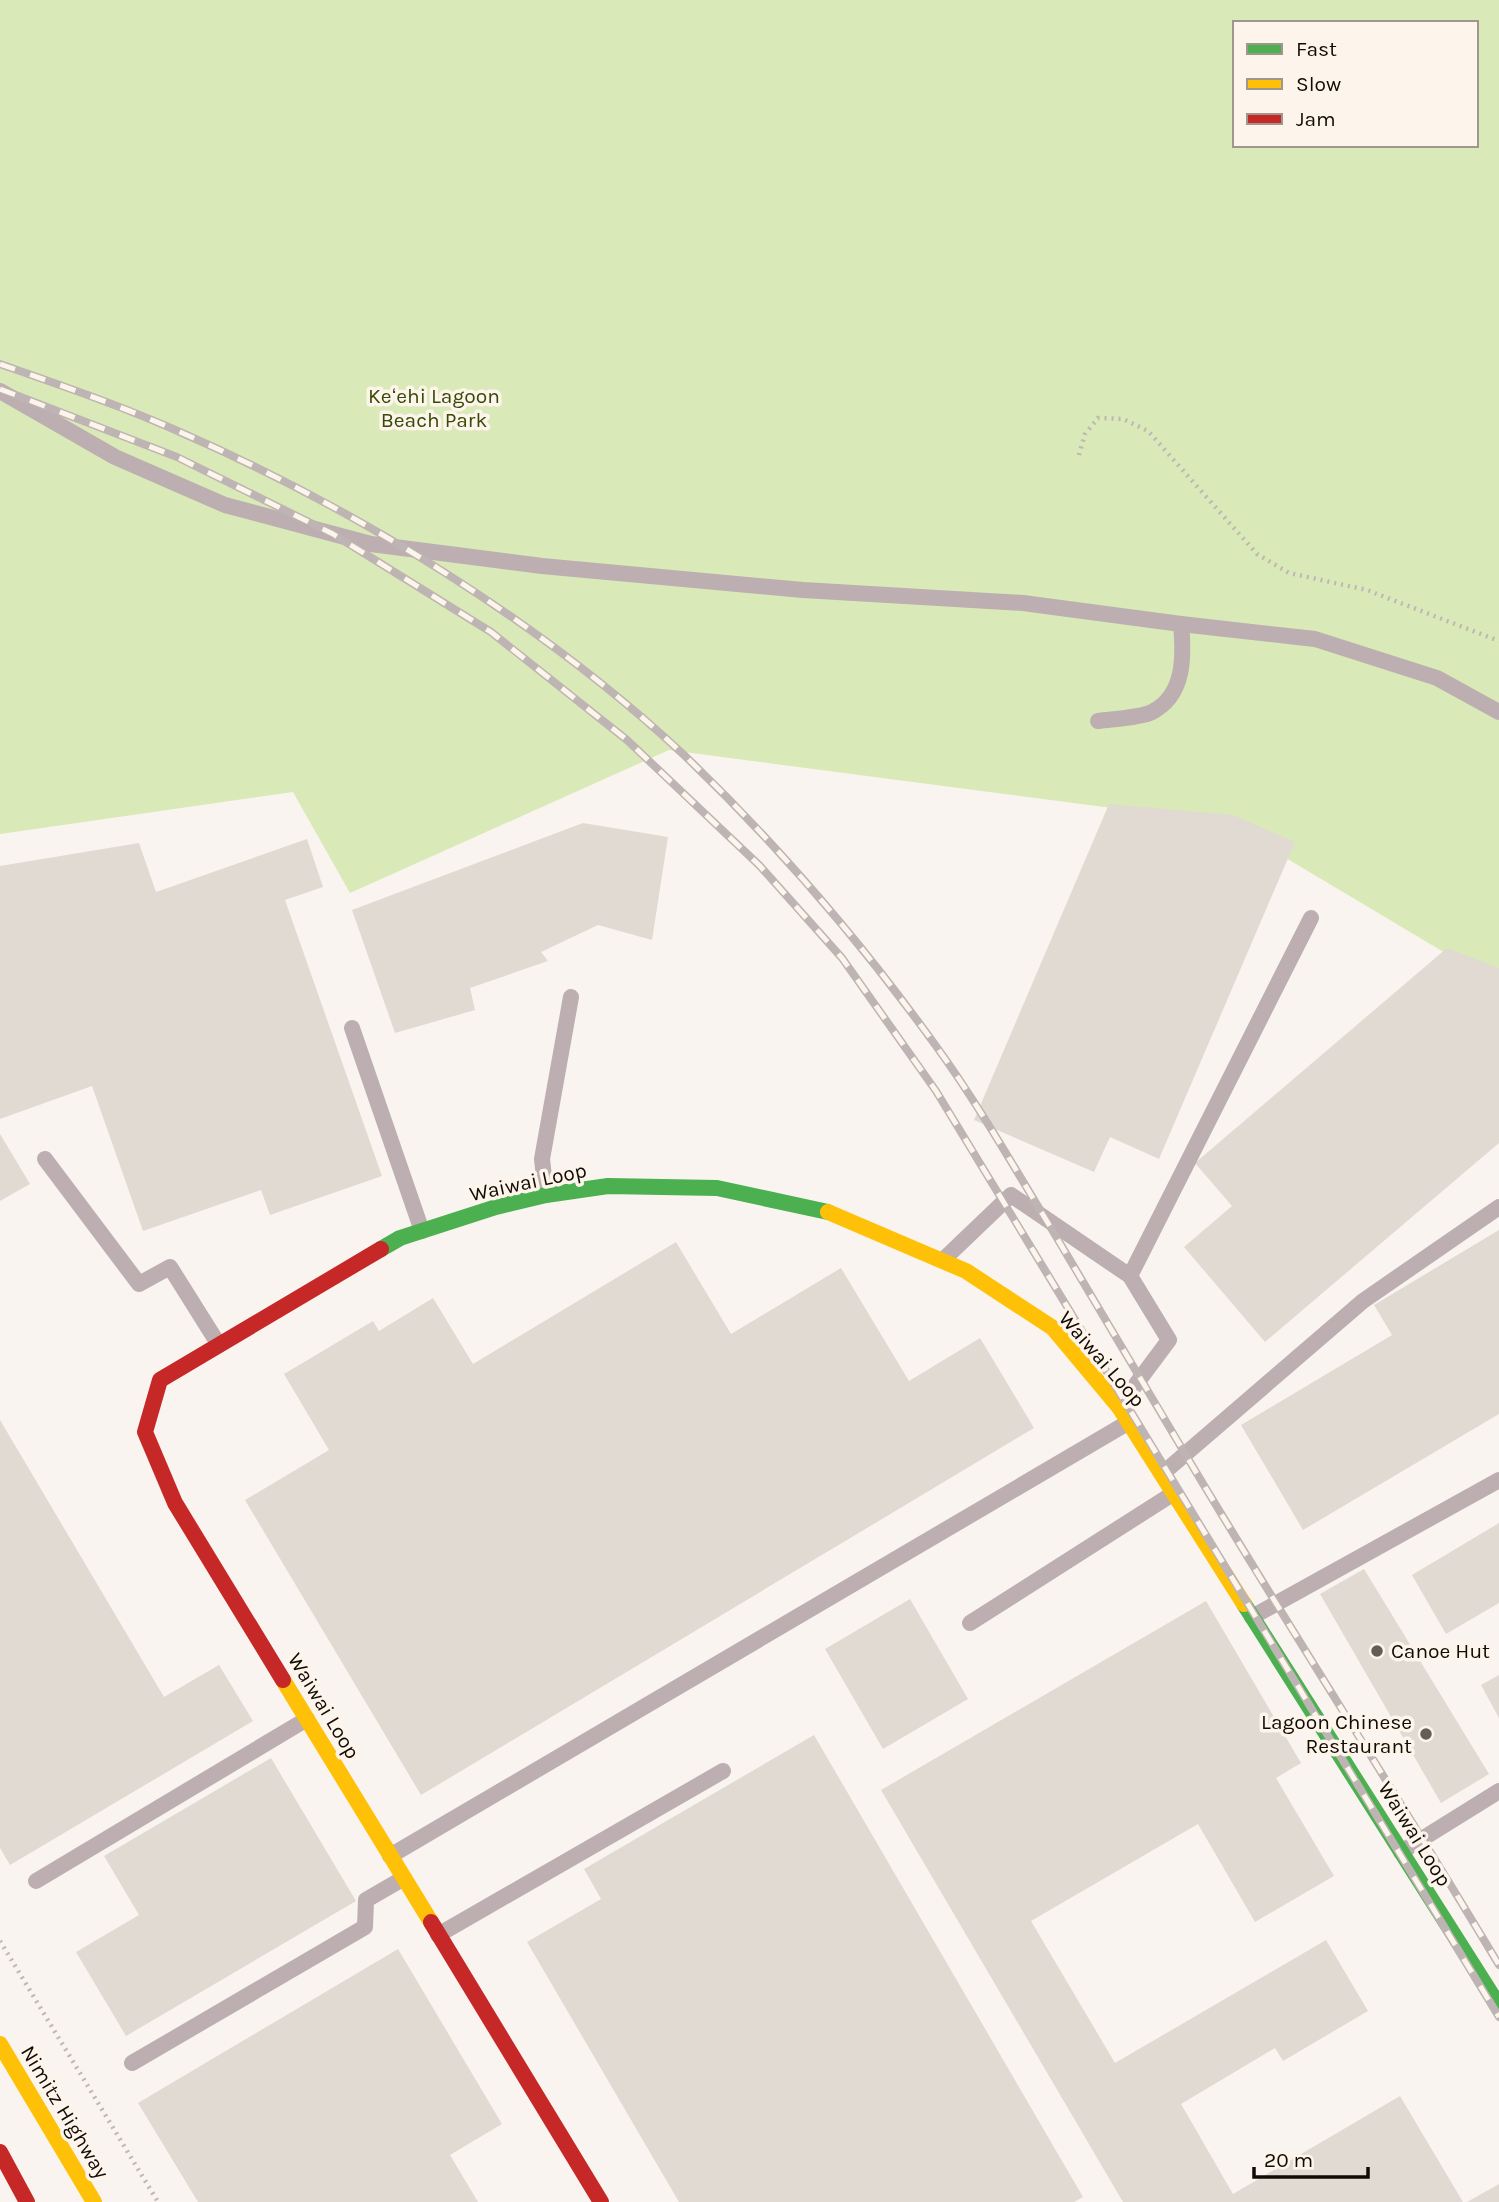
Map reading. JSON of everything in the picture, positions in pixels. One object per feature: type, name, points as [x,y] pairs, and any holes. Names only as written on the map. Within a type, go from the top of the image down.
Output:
[{"type":"main road","name":"Waiwai Loop","points":[[601,2202],[175,1503],[145,1432],[160,1380],[400,1238],[496,1207],[546,1195],[608,1186],[717,1188],[829,1212],[966,1271],[1053,1328],[1129,1422],[1499,2006]]},
{"type":"main road","name":"Nimitz Highway","points":[[0,2043],[94,2202]]},
{"type":"main road","points":[[0,2152],[27,2202]]},
{"type":"main road","points":[[0,2183],[12,2202]]},
{"type":"lane","points":[[0,391],[115,457],[225,505],[370,544],[555,568],[803,590],[1023,603],[1315,639],[1437,678],[1499,712]]},
{"type":"lane","points":[[1098,721],[1152,713],[1174,694],[1184,656],[1181,624]]},
{"type":"lane","points":[[1130,1276],[1311,918]]},
{"type":"lane","points":[[546,1195],[542,1159],[571,997]]},
{"type":"lane","points":[[352,1028],[422,1231]]},
{"type":"lane","points":[[45,1159],[139,1284],[170,1267],[219,1345]]},
{"type":"lane","points":[[943,1260],[1011,1195],[1130,1276],[1168,1340],[1119,1407]]},
{"type":"lane","points":[[1162,1474],[1363,1301],[1499,1207]]},
{"type":"lane","points":[[390,1856],[1129,1422]]},
{"type":"lane","points":[[1252,1616],[1499,1480]]},
{"type":"lane","points":[[970,1623],[1174,1493]]},
{"type":"lane","points":[[36,1881],[307,1719]]},
{"type":"lane","points":[[438,1935],[723,1771]]},
{"type":"lane","points":[[1401,1852],[1499,1791]]},
{"type":"lane","points":[[132,2063],[365,1927],[366,1900],[404,1878]]},
{"type":"path","points":[[1079,455],[1085,433],[1098,418],[1123,419],[1148,430],[1257,554],[1289,573],[1367,590],[1499,641]]},
{"type":"path","points":[[0,1941],[158,2202]]},
{"type":"green space","name":"Keʻehi Lagoon Beach Park","points":[[0,0],[1499,0],[1499,985],[1227,823],[669,750],[350,893],[293,792],[0,834]]},
{"type":"building","points":[[1109,804],[1233,815],[1295,842],[1159,1159],[1110,1137],[1094,1172],[974,1120]]},
{"type":"building","points":[[583,823],[668,837],[652,940],[598,925],[541,952],[548,961],[470,988],[475,1010],[395,1033],[352,910]]},
{"type":"building","points":[[307,839],[323,887],[285,900],[382,1176],[270,1215],[261,1190],[143,1231],[92,1086],[0,1119],[0,866],[139,843],[156,892]]},
{"type":"building","points":[[1447,948],[1499,968],[1499,1143],[1265,1342],[1184,1247],[1232,1206],[1195,1163]]},
{"type":"building","points":[[0,1134],[30,1184],[0,1201]]},
{"type":"building","points":[[1499,1230],[1499,1414],[1303,1530],[1241,1425],[1392,1335],[1374,1305]]},
{"type":"building","points":[[676,1242],[731,1334],[841,1268],[909,1381],[980,1338],[1034,1428],[421,1795],[245,1500],[329,1450],[284,1374],[373,1321],[379,1331],[433,1298],[473,1364]]},
{"type":"building","points":[[0,1420],[164,1697],[219,1665],[253,1721],[10,1865],[0,1848]]},
{"type":"building","points":[[1499,1523],[1499,1603],[1446,1634],[1412,1575]]},
{"type":"building","points":[[1364,1569],[1489,1774],[1441,1803],[1320,1594]]},
{"type":"building","points":[[910,1599],[968,1699],[883,1749],[825,1649]]},
{"type":"building","points":[[1206,1601],[1301,1763],[1276,1778],[1334,1876],[1255,1922],[1198,1824],[1031,1921],[1115,2063],[1326,1940],[1368,2011],[1283,2061],[1275,2048],[1181,2104],[1233,2194],[1400,2096],[1463,2202],[1123,2202],[881,1790]]},
{"type":"building","points":[[1499,1675],[1499,1718],[1481,1685]]},
{"type":"building","points":[[814,1735],[1083,2197],[1074,2202],[679,2202],[527,1942],[601,1899],[584,1869]]},
{"type":"building","points":[[271,1758],[356,1901],[126,2036],[76,1952],[139,1915],[104,1856]]},
{"type":"building","points":[[398,1949],[502,2124],[450,2155],[478,2202],[198,2202],[138,2103]]},
{"type":"building","points":[[1499,2184],[1499,2202],[1467,2202]]},
{"type":"railway","points":[[0,364],[91,396],[180,432],[313,496],[380,533],[509,615],[571,660],[629,706],[684,755],[752,823],[817,895],[878,969],[966,1090],[1228,1525],[1499,1965]]},
{"type":"railway","points":[[0,389],[177,457],[333,534],[491,632],[627,740],[759,865],[842,958],[936,1091],[1499,2017]]},
{"type":"traffic: fast","points":[[381,1249],[400,1238],[496,1207],[546,1195],[608,1186],[717,1188],[828,1212]]},
{"type":"traffic: fast","points":[[1244,1604],[1499,2006]]},
{"type":"traffic: slow","points":[[828,1212],[966,1271],[1053,1328],[1119,1407],[1244,1604]]},
{"type":"traffic: slow","points":[[283,1680],[431,1922]]},
{"type":"traffic: slow","points":[[0,2044],[94,2202]]},
{"type":"traffic: jam","points":[[283,1680],[175,1503],[145,1432],[160,1380],[381,1249]]},
{"type":"traffic: jam","points":[[431,1922],[601,2202]]},
{"type":"traffic: jam","points":[[0,2152],[27,2202]]},
{"type":"place","name":"Canoe Hut","points":[[1377,1651]]},
{"type":"place","name":"Lagoon Chinese Restaurant","points":[[1426,1734]]}]
